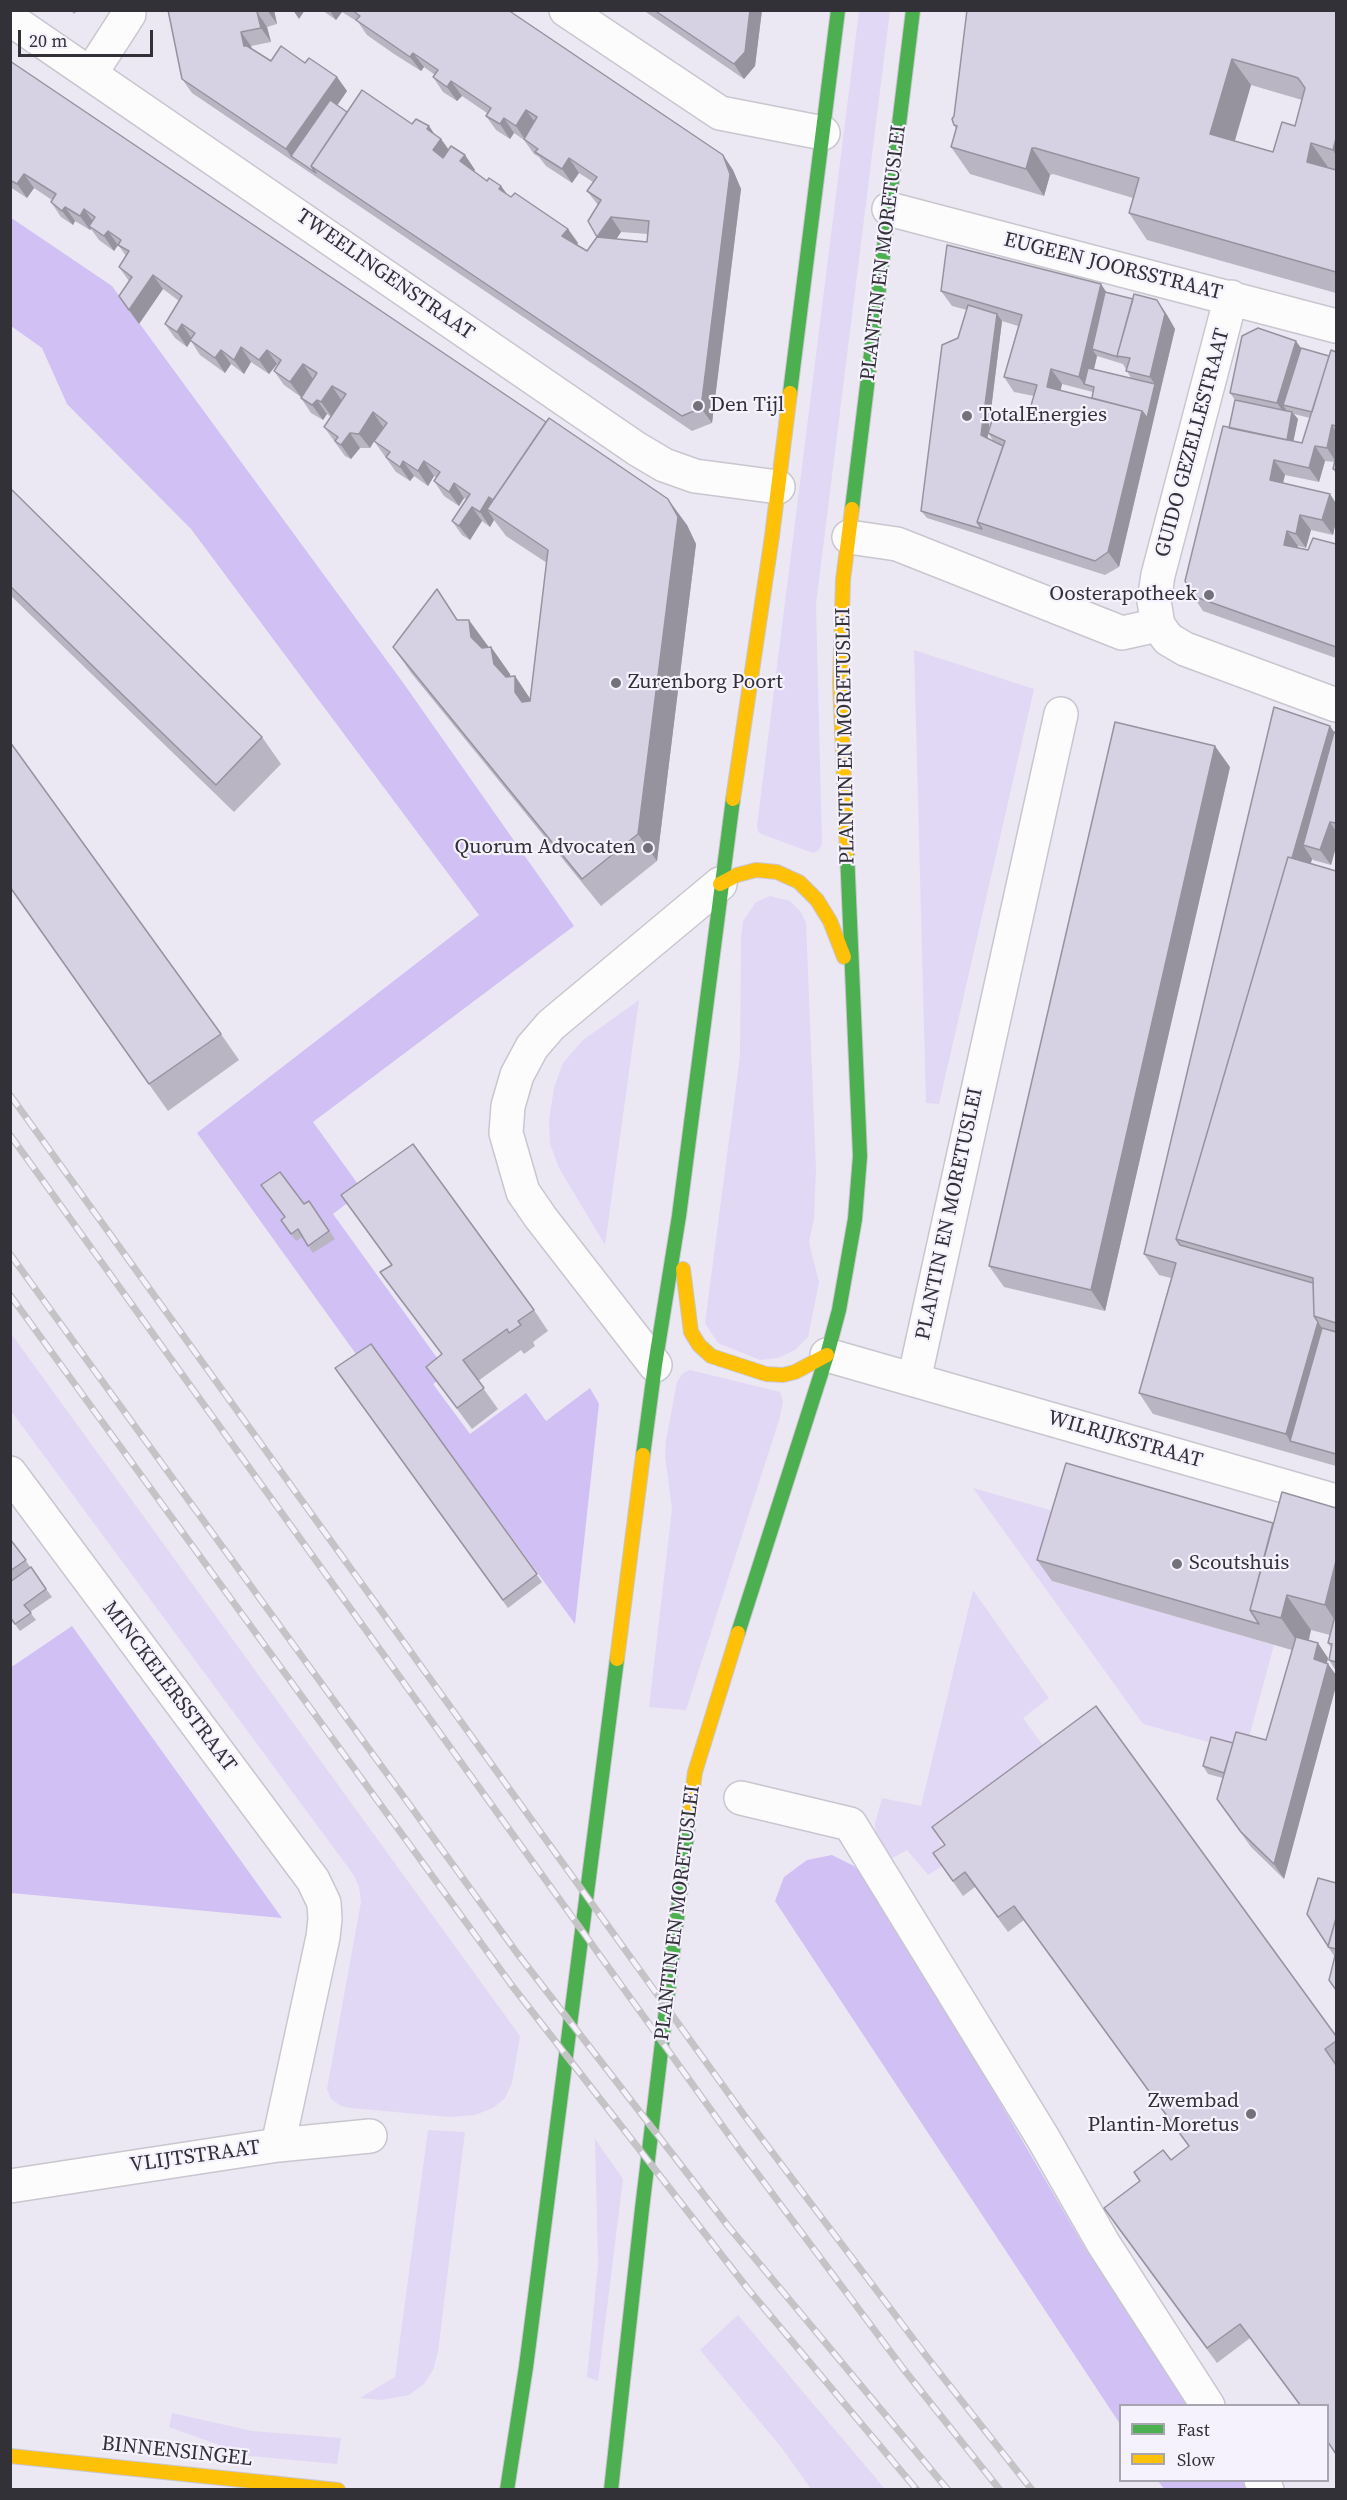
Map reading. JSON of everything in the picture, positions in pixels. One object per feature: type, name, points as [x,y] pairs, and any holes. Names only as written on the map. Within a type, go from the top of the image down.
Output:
[{"type":"main road","points":[[507,2490],[526,2367],[656,1365],[679,1216],[720,884],[778,487],[838,10]]},
{"type":"main road","name":"PLANTIN EN MORETUSLEI","points":[[611,2490],[642,2209],[695,1772],[794,1453],[827,1355],[839,1310],[855,1219],[860,1156],[855,987],[840,682],[843,580],[913,10]]},
{"type":"main road","points":[[720,884],[736,875],[756,870],[777,872],[799,882],[818,900],[830,921],[855,987]]},
{"type":"main road","points":[[679,1216],[687,1314],[691,1332],[699,1345],[711,1356],[766,1374],[783,1375],[795,1372],[827,1355]]},
{"type":"main road","name":"BINNENSINGEL","points":[[10,2456],[338,2490]]},
{"type":"street","points":[[91,73],[129,14],[129,10]]},
{"type":"street","points":[[566,10],[720,113],[823,134]]},
{"type":"street","name":"TWEELINGENSTRAAT","points":[[10,19],[637,449],[664,465],[695,476],[778,487]]},
{"type":"street","name":"EUGEEN JOORSSTRAAT","points":[[889,209],[1336,326]]},
{"type":"street","name":"GUIDO GEZELLESTRAAT","points":[[1158,625],[1154,601],[1158,575],[1232,297]]},
{"type":"street","points":[[849,537],[897,544],[1122,633],[1158,625],[1168,639],[1185,649],[1336,705]]},
{"type":"street","name":"PLANTIN EN MORETUSLEI","points":[[914,1380],[1061,714]]},
{"type":"street","points":[[656,1365],[523,1192],[506,1133],[508,1106],[517,1075],[532,1047],[551,1024],[720,884]]},
{"type":"street","points":[[827,1355],[914,1380]]},
{"type":"street","name":"WILRIJKSTRAAT","points":[[914,1380],[1336,1500]]},
{"type":"street","name":"MINCKELERSSTRAAT","points":[[10,1473],[313,1880],[324,1903]]},
{"type":"street","points":[[741,1798],[850,1824],[1043,2138],[1103,2243],[1207,2404]]},
{"type":"street","name":"VLIJTSTRAAT","points":[[10,2186],[278,2145],[323,1937],[324,1903]]},
{"type":"street","points":[[278,2145],[370,2136]]},
{"type":"shaded area","points":[[859,11],[890,11],[816,604],[822,844],[819,850],[813,853],[764,835],[758,832],[757,826]]},
{"type":"shaded area","points":[[10,217],[112,286],[404,684],[574,926],[313,1122],[363,1191],[333,1214],[448,1373],[433,1384],[470,1434],[526,1393],[546,1421],[590,1388],[599,1404],[575,1624],[376,1352],[361,1361],[197,1133],[479,915],[191,529],[67,404],[42,348],[11,326]]},
{"type":"shaded area","points":[[914,650],[1034,689],[939,1104],[926,1103]]},
{"type":"shaded area","points":[[770,896],[790,901],[801,912],[806,923],[816,1169],[814,1219],[809,1242],[819,1282],[808,1337],[795,1350],[778,1358],[760,1360],[718,1343],[705,1323],[740,1056],[743,921],[756,902]]},
{"type":"shaded area","points":[[639,1000],[605,1245],[559,1168],[550,1144],[549,1120],[554,1088],[563,1063],[583,1040]]},
{"type":"shaded area","points":[[10,1332],[520,2036],[512,2083],[505,2098],[493,2108],[475,2115],[450,2117],[351,2108],[341,2106],[331,2099],[327,2089],[361,1902],[359,1887],[353,1874],[11,1411]]},
{"type":"shaded area","points":[[690,1370],[780,1392],[783,1401],[780,1417],[686,1710],[649,1707],[672,1509],[665,1456],[666,1440],[677,1382],[683,1373]]},
{"type":"shaded area","points":[[973,1488],[1071,1516],[1052,1581],[1274,1645],[1245,1752],[1143,1724]]},
{"type":"shaded area","points":[[973,1590],[1049,1698],[1023,1718],[1053,1759],[939,1841],[954,1859],[928,1875],[907,1850],[887,1861],[877,1844],[875,1824],[882,1798],[921,1806]]},
{"type":"shaded area","points":[[72,1626],[282,1918],[11,1893],[11,1665],[13,1666]]},
{"type":"shaded area","points":[[832,1855],[854,1866],[876,1890],[1085,2248],[1191,2404],[1119,2404],[1119,2422],[775,1901],[784,1877],[807,1860]]},
{"type":"shaded area","points":[[428,2130],[465,2132],[438,2352],[433,2370],[424,2384],[409,2395],[382,2400],[360,2398],[395,2377]]},
{"type":"shaded area","points":[[595,2139],[623,2179],[598,2381],[587,2377],[598,2264]]},
{"type":"shaded area","points":[[738,2315],[885,2489],[811,2489],[781,2447],[700,2350]]},
{"type":"shaded area","points":[[172,2413],[252,2431],[341,2438],[337,2464],[250,2456],[169,2427]]},
{"type":"shaded area","points":[[1159,2482],[1244,2482],[1249,2489],[1164,2489]]},
{"type":"building","points":[[168,10],[264,10],[257,12],[261,28],[241,32],[244,46],[271,61],[281,46],[305,63],[309,58],[337,77],[286,149],[182,79]]},
{"type":"building","points":[[352,10],[508,10],[723,155],[730,174],[701,408],[682,416],[311,166],[362,90],[412,124],[416,119],[429,126],[427,129],[441,139],[433,150],[443,158],[451,146],[465,155],[460,161],[487,181],[489,178],[501,186],[499,189],[511,197],[515,193],[568,229],[562,236],[587,251],[597,237],[588,221],[601,200],[587,191],[597,177],[569,158],[562,169],[535,152],[538,149],[524,139],[537,117],[526,110],[516,126],[504,118],[500,124],[486,116],[491,108],[451,81],[447,87],[433,77],[438,70],[413,53],[410,57],[356,20],[360,16]],"holes":[[[611,217],[649,221],[647,242],[597,237]]]},
{"type":"building","points":[[654,10],[750,10],[745,52],[734,64]]},
{"type":"building","points":[[967,10],[1336,10],[1336,138],[1333,150],[1311,143],[1307,162],[1336,170],[1336,272],[1129,213],[1139,178],[1035,148],[1032,148],[1026,169],[951,147],[957,126],[954,125],[952,119]],"holes":[[[1232,59],[1298,78],[1305,88],[1295,126],[1282,122],[1273,152],[1210,134]]]},
{"type":"building","points":[[10,61],[546,422],[493,500],[489,497],[480,512],[472,507],[459,526],[452,521],[470,494],[454,483],[449,492],[434,481],[440,472],[424,461],[418,471],[403,461],[400,467],[386,457],[390,452],[374,441],[387,423],[373,412],[359,434],[350,433],[341,445],[335,441],[338,437],[324,427],[346,394],[332,386],[321,402],[317,400],[312,405],[301,398],[317,373],[303,364],[290,382],[274,371],[281,360],[267,350],[259,360],[241,347],[234,360],[221,350],[215,358],[190,340],[195,333],[182,324],[177,332],[165,324],[182,296],[153,275],[129,310],[119,296],[132,277],[119,267],[129,251],[118,245],[121,240],[108,231],[104,236],[89,226],[95,217],[84,209],[80,216],[65,207],[62,211],[51,202],[56,194],[24,174],[17,184],[10,180]]},
{"type":"building","points":[[330,100],[347,112],[311,166],[316,173],[291,156]]},
{"type":"building","points":[[947,245],[1101,284],[1079,377],[1051,369],[1047,387],[1142,411],[1108,552],[1095,561],[977,522],[1005,441],[988,433],[995,411],[1045,423],[1048,412],[1030,409],[1037,385],[1004,377],[1022,315],[941,291]]},
{"type":"building","points":[[1105,292],[1133,299],[1118,357],[1092,349]]},
{"type":"building","points":[[1134,294],[1157,300],[1165,314],[1150,377],[1126,371],[1130,358],[1117,356]]},
{"type":"building","points":[[968,305],[997,314],[981,435],[1003,446],[977,522],[982,529],[921,511],[942,345],[958,338]]},
{"type":"building","points":[[1258,328],[1296,341],[1277,403],[1230,393],[1242,336]]},
{"type":"building","points":[[1301,348],[1329,356],[1312,412],[1283,405]]},
{"type":"building","points":[[1331,350],[1336,352],[1336,426],[1332,425],[1327,448],[1315,446],[1309,468],[1274,460],[1270,480],[1330,494],[1322,520],[1300,515],[1296,534],[1287,531],[1284,545],[1308,550],[1313,538],[1336,544],[1336,647],[1193,596],[1185,581],[1223,426],[1302,443]]},
{"type":"building","points":[[1088,368],[1155,384],[1147,418],[1142,411],[1092,398],[1094,387],[1084,384]]},
{"type":"building","points":[[1235,400],[1292,412],[1287,440],[1229,428]]},
{"type":"building","name":"Zurenborg Poort","points":[[549,418],[668,499],[678,517],[638,834],[582,879],[393,647],[437,589],[457,620],[469,620],[471,637],[482,648],[491,647],[494,664],[506,677],[515,676],[515,692],[522,702],[530,701],[548,550],[487,509]]},
{"type":"building","points":[[10,488],[262,737],[216,785],[10,586]]},
{"type":"building","points":[[1274,707],[1330,726],[1292,858],[1288,857],[1176,1239],[1180,1245],[1313,1283],[1314,1316],[1318,1322],[1286,1434],[1139,1393],[1176,1263],[1144,1254]]},
{"type":"building","points":[[1115,722],[1215,746],[1091,1290],[989,1266]]},
{"type":"building","points":[[1334,732],[1336,733],[1336,823],[1330,822],[1320,850],[1303,845]]},
{"type":"building","points":[[10,742],[221,1034],[149,1084],[10,887]]},
{"type":"building","points":[[1288,857],[1336,871],[1336,1323],[1314,1316],[1313,1278],[1176,1239]]},
{"type":"building","points":[[413,1144],[534,1310],[518,1321],[521,1325],[509,1333],[507,1329],[463,1360],[484,1388],[457,1408],[426,1367],[442,1354],[380,1272],[392,1265],[341,1195]]},
{"type":"building","points":[[280,1172],[304,1204],[309,1201],[329,1231],[308,1246],[298,1229],[291,1234],[281,1220],[285,1217],[261,1185]]},
{"type":"building","points":[[1322,1328],[1336,1332],[1336,1454],[1290,1441]]},
{"type":"building","points":[[371,1344],[537,1574],[503,1600],[335,1368]]},
{"type":"building","name":"Scoutshuis","points":[[1066,1463],[1273,1523],[1250,1610],[1259,1624],[1037,1560]]},
{"type":"building","points":[[1282,1492],[1336,1508],[1336,1561],[1325,1605],[1287,1595],[1281,1618],[1250,1610]]},
{"type":"building","points":[[10,1539],[26,1560],[10,1571]]},
{"type":"building","points":[[31,1567],[46,1589],[24,1605],[31,1613],[15,1624],[10,1617],[10,1582]]},
{"type":"building","points":[[1336,1612],[1336,1662],[1329,1660],[1332,1644],[1328,1643]]},
{"type":"building","points":[[1296,1637],[1318,1643],[1314,1659],[1328,1664],[1274,1864],[1241,1832],[1217,1799],[1236,1732],[1266,1740]]},
{"type":"building","name":"Zwembad Plantin-Moretus","points":[[1096,1706],[1336,2036],[1336,2041],[1325,2049],[1336,2065],[1336,2454],[1329,2444],[1329,2404],[1300,2404],[1240,2324],[1207,2348],[1104,2208],[1140,2181],[1134,2172],[1163,2150],[1171,2160],[1189,2146],[1014,1906],[998,1917],[965,1872],[953,1881],[933,1853],[945,1845],[932,1827]]},
{"type":"building","points":[[1211,1737],[1233,1743],[1224,1773],[1203,1766]]},
{"type":"building","points":[[1318,1878],[1336,1883],[1336,1918],[1328,1946],[1307,1914]]},
{"type":"building","points":[[1336,1918],[1336,1949],[1328,1947]]},
{"type":"building","points":[[1336,1952],[1336,1990],[1329,1980]]},
{"type":"railway","points":[[10,1095],[744,2115],[927,2357],[1032,2490]]},
{"type":"railway","points":[[10,1135],[739,2149],[905,2371],[1000,2490]]},
{"type":"railway","points":[[10,1254],[517,1953],[728,2226],[948,2490]]},
{"type":"railway","points":[[10,1295],[513,1987],[748,2289],[917,2490]]},
{"type":"traffic: fast","points":[[790,393],[838,10]]},
{"type":"traffic: fast","points":[[852,509],[913,10]]},
{"type":"traffic: fast","points":[[643,1455],[679,1216],[733,799]]},
{"type":"traffic: fast","points":[[738,1633],[827,1355],[839,1310],[855,1219],[860,1156],[847,852]]},
{"type":"traffic: fast","points":[[507,2490],[526,2367],[617,1659]]},
{"type":"traffic: fast","points":[[611,2490],[690,1810]]},
{"type":"traffic: slow","points":[[733,799],[772,536],[790,393]]},
{"type":"traffic: slow","points":[[847,852],[840,682],[843,580],[852,509]]},
{"type":"traffic: slow","points":[[720,884],[737,875],[756,870],[777,872],[799,882],[817,900],[830,921],[844,957]]},
{"type":"traffic: slow","points":[[683,1269],[691,1332],[699,1345],[711,1356],[766,1374],[783,1375],[795,1372],[827,1355]]},
{"type":"traffic: slow","points":[[617,1659],[643,1455]]},
{"type":"traffic: slow","points":[[690,1810],[695,1772],[738,1633]]},
{"type":"traffic: slow","points":[[10,2456],[338,2490]]},
{"type":"place","name":"Den Tijl","points":[[698,406]]},
{"type":"place","name":"TotalEnergies","points":[[967,416]]},
{"type":"place","name":"Oosterapotheek","points":[[1209,595]]},
{"type":"place","name":"Zurenborg Poort","points":[[616,683]]},
{"type":"place","name":"Quorum Advocaten","points":[[648,848]]},
{"type":"place","name":"Scoutshuis","points":[[1177,1564]]},
{"type":"place","name":"Zwembad Plantin-Moretus","points":[[1251,2114]]}]
